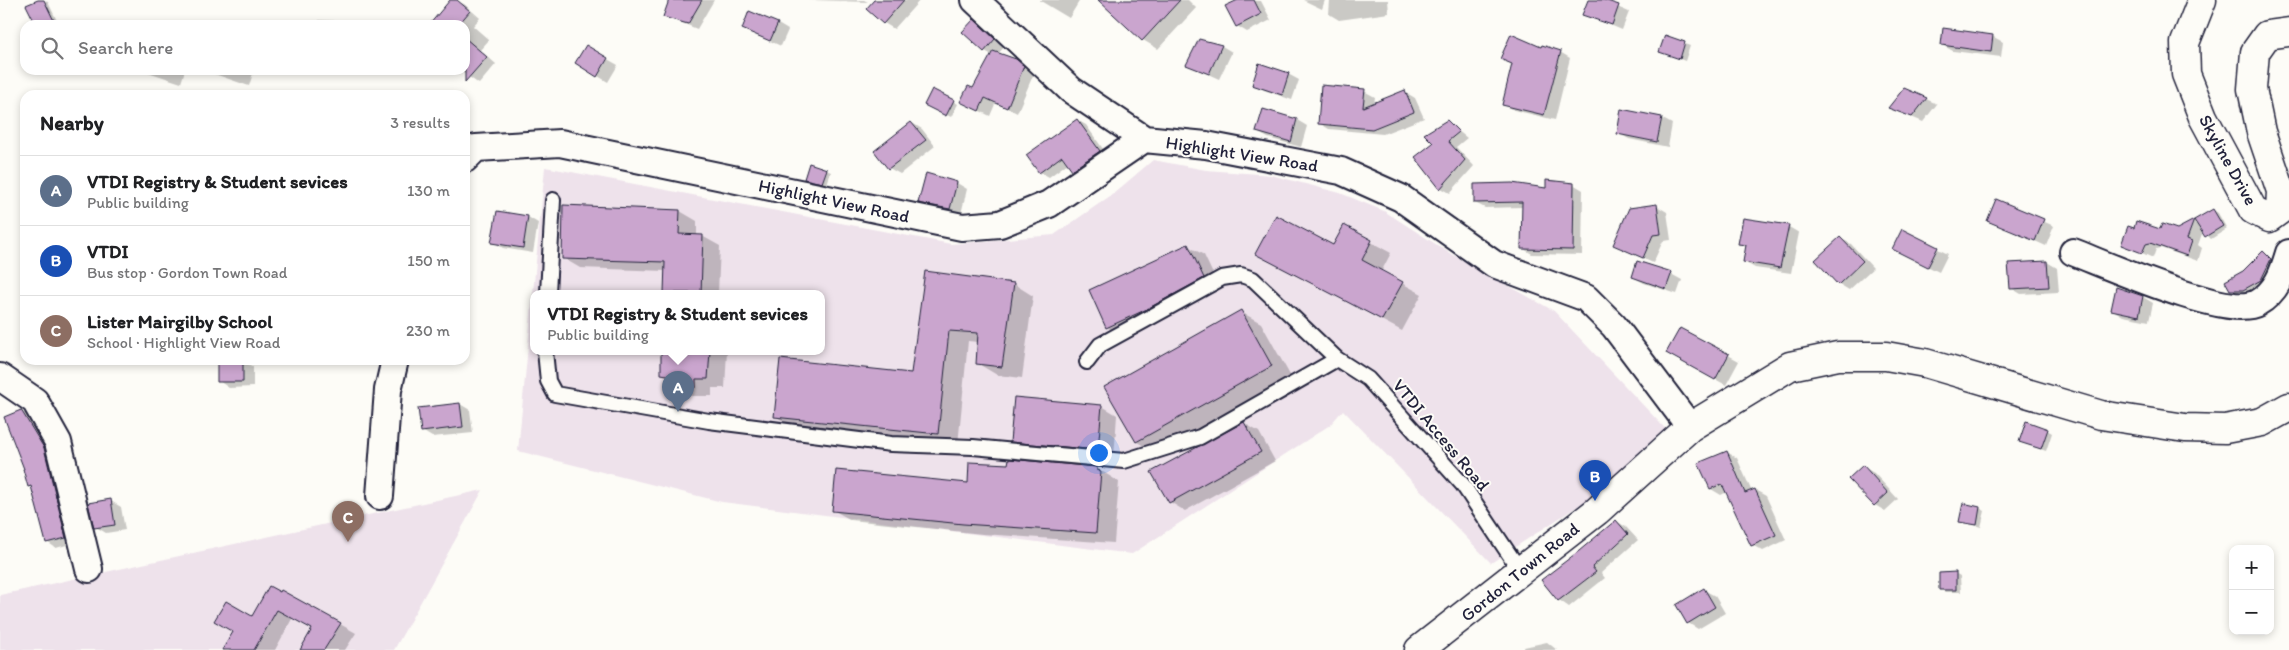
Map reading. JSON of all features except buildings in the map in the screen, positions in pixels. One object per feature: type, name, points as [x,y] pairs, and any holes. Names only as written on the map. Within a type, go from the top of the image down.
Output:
[{"type":"main road","name":"Skyline Drive","points":[[2202,0],[2185,43],[2186,74],[2203,117],[2253,210],[2269,218],[2280,210],[2285,203],[2261,132],[2252,89],[2255,52],[2267,35],[2289,32]]},
{"type":"main road","name":"Gordon Town Road","points":[[1419,650],[1597,511],[1690,427],[1790,366],[1838,356],[1886,356],[1925,363],[2101,415],[2185,428],[2225,429],[2262,422],[2289,407]]},
{"type":"street","points":[[975,0],[1071,90],[1144,139]]},
{"type":"street","name":"Highlight View Road","points":[[470,154],[476,148],[560,143],[962,226],[1000,224],[1049,204],[1144,139],[1206,145],[1341,172],[1401,198],[1494,264],[1586,298],[1614,326],[1690,427]]},
{"type":"street","points":[[2074,252],[2198,299],[2234,306],[2256,304],[2271,292],[2282,278],[2289,253]]},
{"type":"street","points":[[380,496],[388,390],[394,365]]},
{"type":"street","points":[[0,377],[35,401],[58,442],[89,569]]},
{"type":"lane","points":[[548,290],[553,200]]},
{"type":"lane","name":"VTDI Access Road","points":[[1087,362],[1100,344],[1222,278],[1232,275],[1253,279],[1337,358],[1368,378],[1463,485],[1521,572]]},
{"type":"lane","points":[[546,355],[550,387],[555,394],[710,421],[891,444],[973,447],[1124,461],[1200,437],[1337,358]]},
{"type":"shaded area","points":[[1153,160],[1206,170],[1271,175],[1340,193],[1384,211],[1448,252],[1554,311],[1677,441],[1491,563],[1343,410],[1330,425],[1132,554],[722,502],[518,451],[530,325],[530,355],[825,355],[825,290],[533,290],[545,167],[951,244],[1054,235],[1113,194]]},
{"type":"shaded area","points":[[483,490],[394,650],[0,650],[0,595]]},
{"type":"place","name":"VTDI Registry & Student sevices","points":[[678,412]]},
{"type":"place","name":"VTDI","points":[[1595,501]]},
{"type":"place","name":"Lister Mairgilby School","points":[[348,542]]}]
